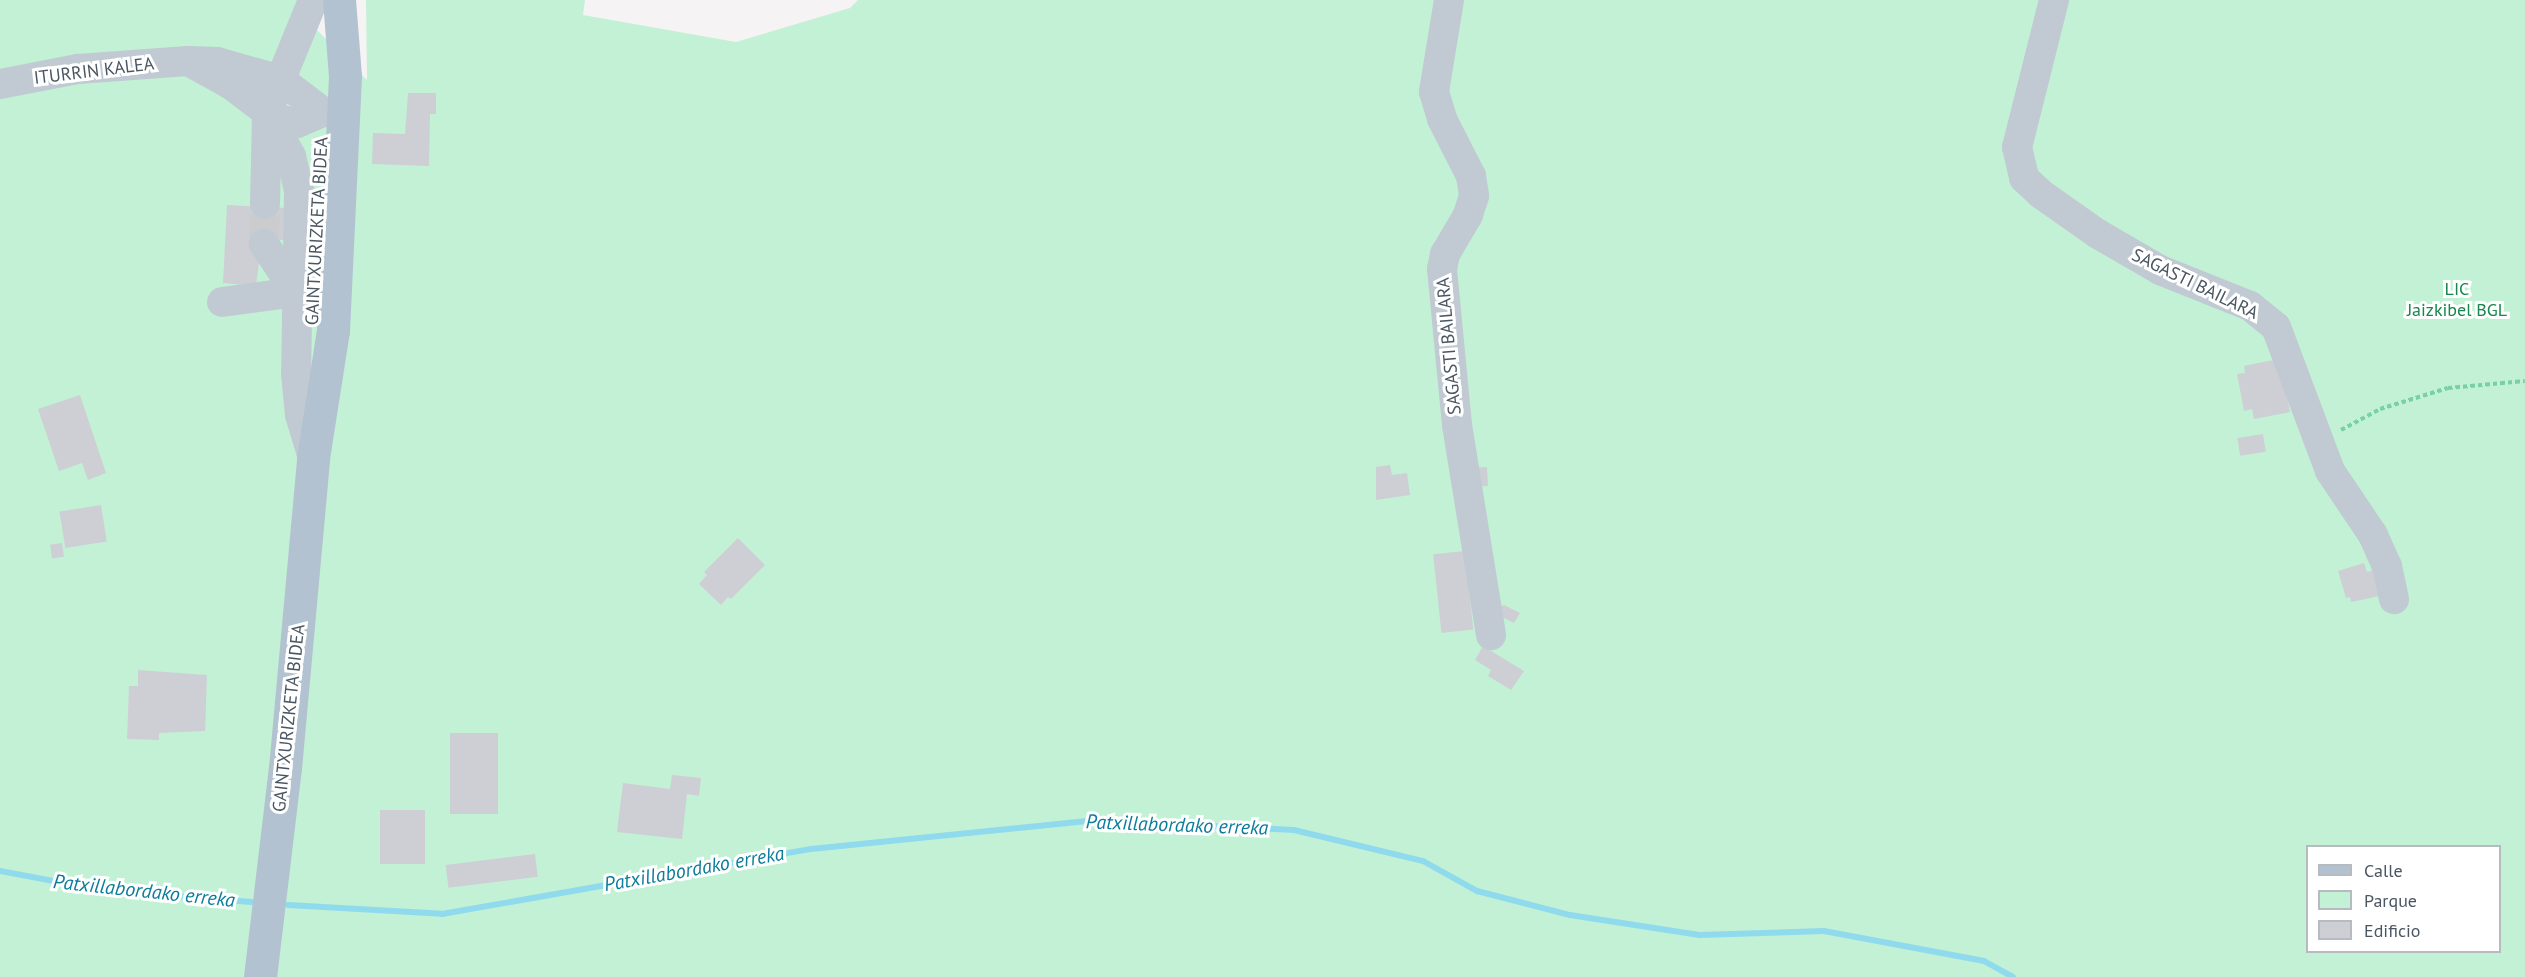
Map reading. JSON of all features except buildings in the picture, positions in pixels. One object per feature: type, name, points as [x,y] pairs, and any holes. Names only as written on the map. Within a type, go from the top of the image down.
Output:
[{"type":"main road","name":"GAINTXURIZKETA BIDEA","points":[[313,458],[311,373],[326,0]]},
{"type":"main road","name":"GAINTXURIZKETA BIDEA","points":[[260,977],[285,768],[313,458],[333,331],[345,76],[339,0]]},
{"type":"main road","name":"GAINTXURIZKETA BIDEA","points":[[323,112],[345,76]]},
{"type":"main road","name":"GAINTXURIZKETA BIDEA","points":[[323,112],[332,133],[330,193],[338,223]]},
{"type":"street","points":[[265,204],[267,113],[313,0]]},
{"type":"street","name":"SAGASTI BAILARA","points":[[1449,0],[1434,92],[1442,118],[1471,176],[1474,196],[1468,215],[1445,254],[1442,268],[1456,425],[1491,635]]},
{"type":"street","name":"SAGASTI BAILARA","points":[[2054,0],[2017,147],[2024,178],[2098,234],[2160,270],[2250,306],[2276,327],[2330,471],[2373,535],[2388,566],[2394,599]]},
{"type":"street","name":"ITURRIN KALEA","points":[[0,84],[78,69],[188,61],[217,62],[265,54],[303,29]]},
{"type":"street","points":[[188,61],[230,84],[267,113],[297,123],[323,112]]},
{"type":"street","name":"ITURRIN KALEA","points":[[217,62],[281,80],[323,112]]},
{"type":"street","points":[[267,113],[284,141],[297,182],[298,394],[313,458]]},
{"type":"street","points":[[264,244],[296,292]]},
{"type":"street","points":[[222,302],[296,292]]},
{"type":"path","points":[[2317,433],[2336,432],[2380,410],[2448,388],[2525,381]]},
{"type":"green space","name":"LIC Jaizkibel BGL","points":[[0,0],[302,0],[305,18],[367,80],[366,0],[585,0],[583,15],[736,42],[850,8],[858,0],[2525,0],[2525,977],[0,977]]},
{"type":"waterway","name":"Patxillabordako erreka","points":[[288,905],[442,914],[811,849],[1095,820],[1294,830],[1423,861],[1477,891],[1570,915],[1699,935],[1824,931],[1984,961],[2013,977]]},
{"type":"waterway","name":"Patxillabordako erreka","points":[[0,871],[102,890],[252,902]]},
{"type":"tunnel","points":[[264,244],[265,204]]}]
